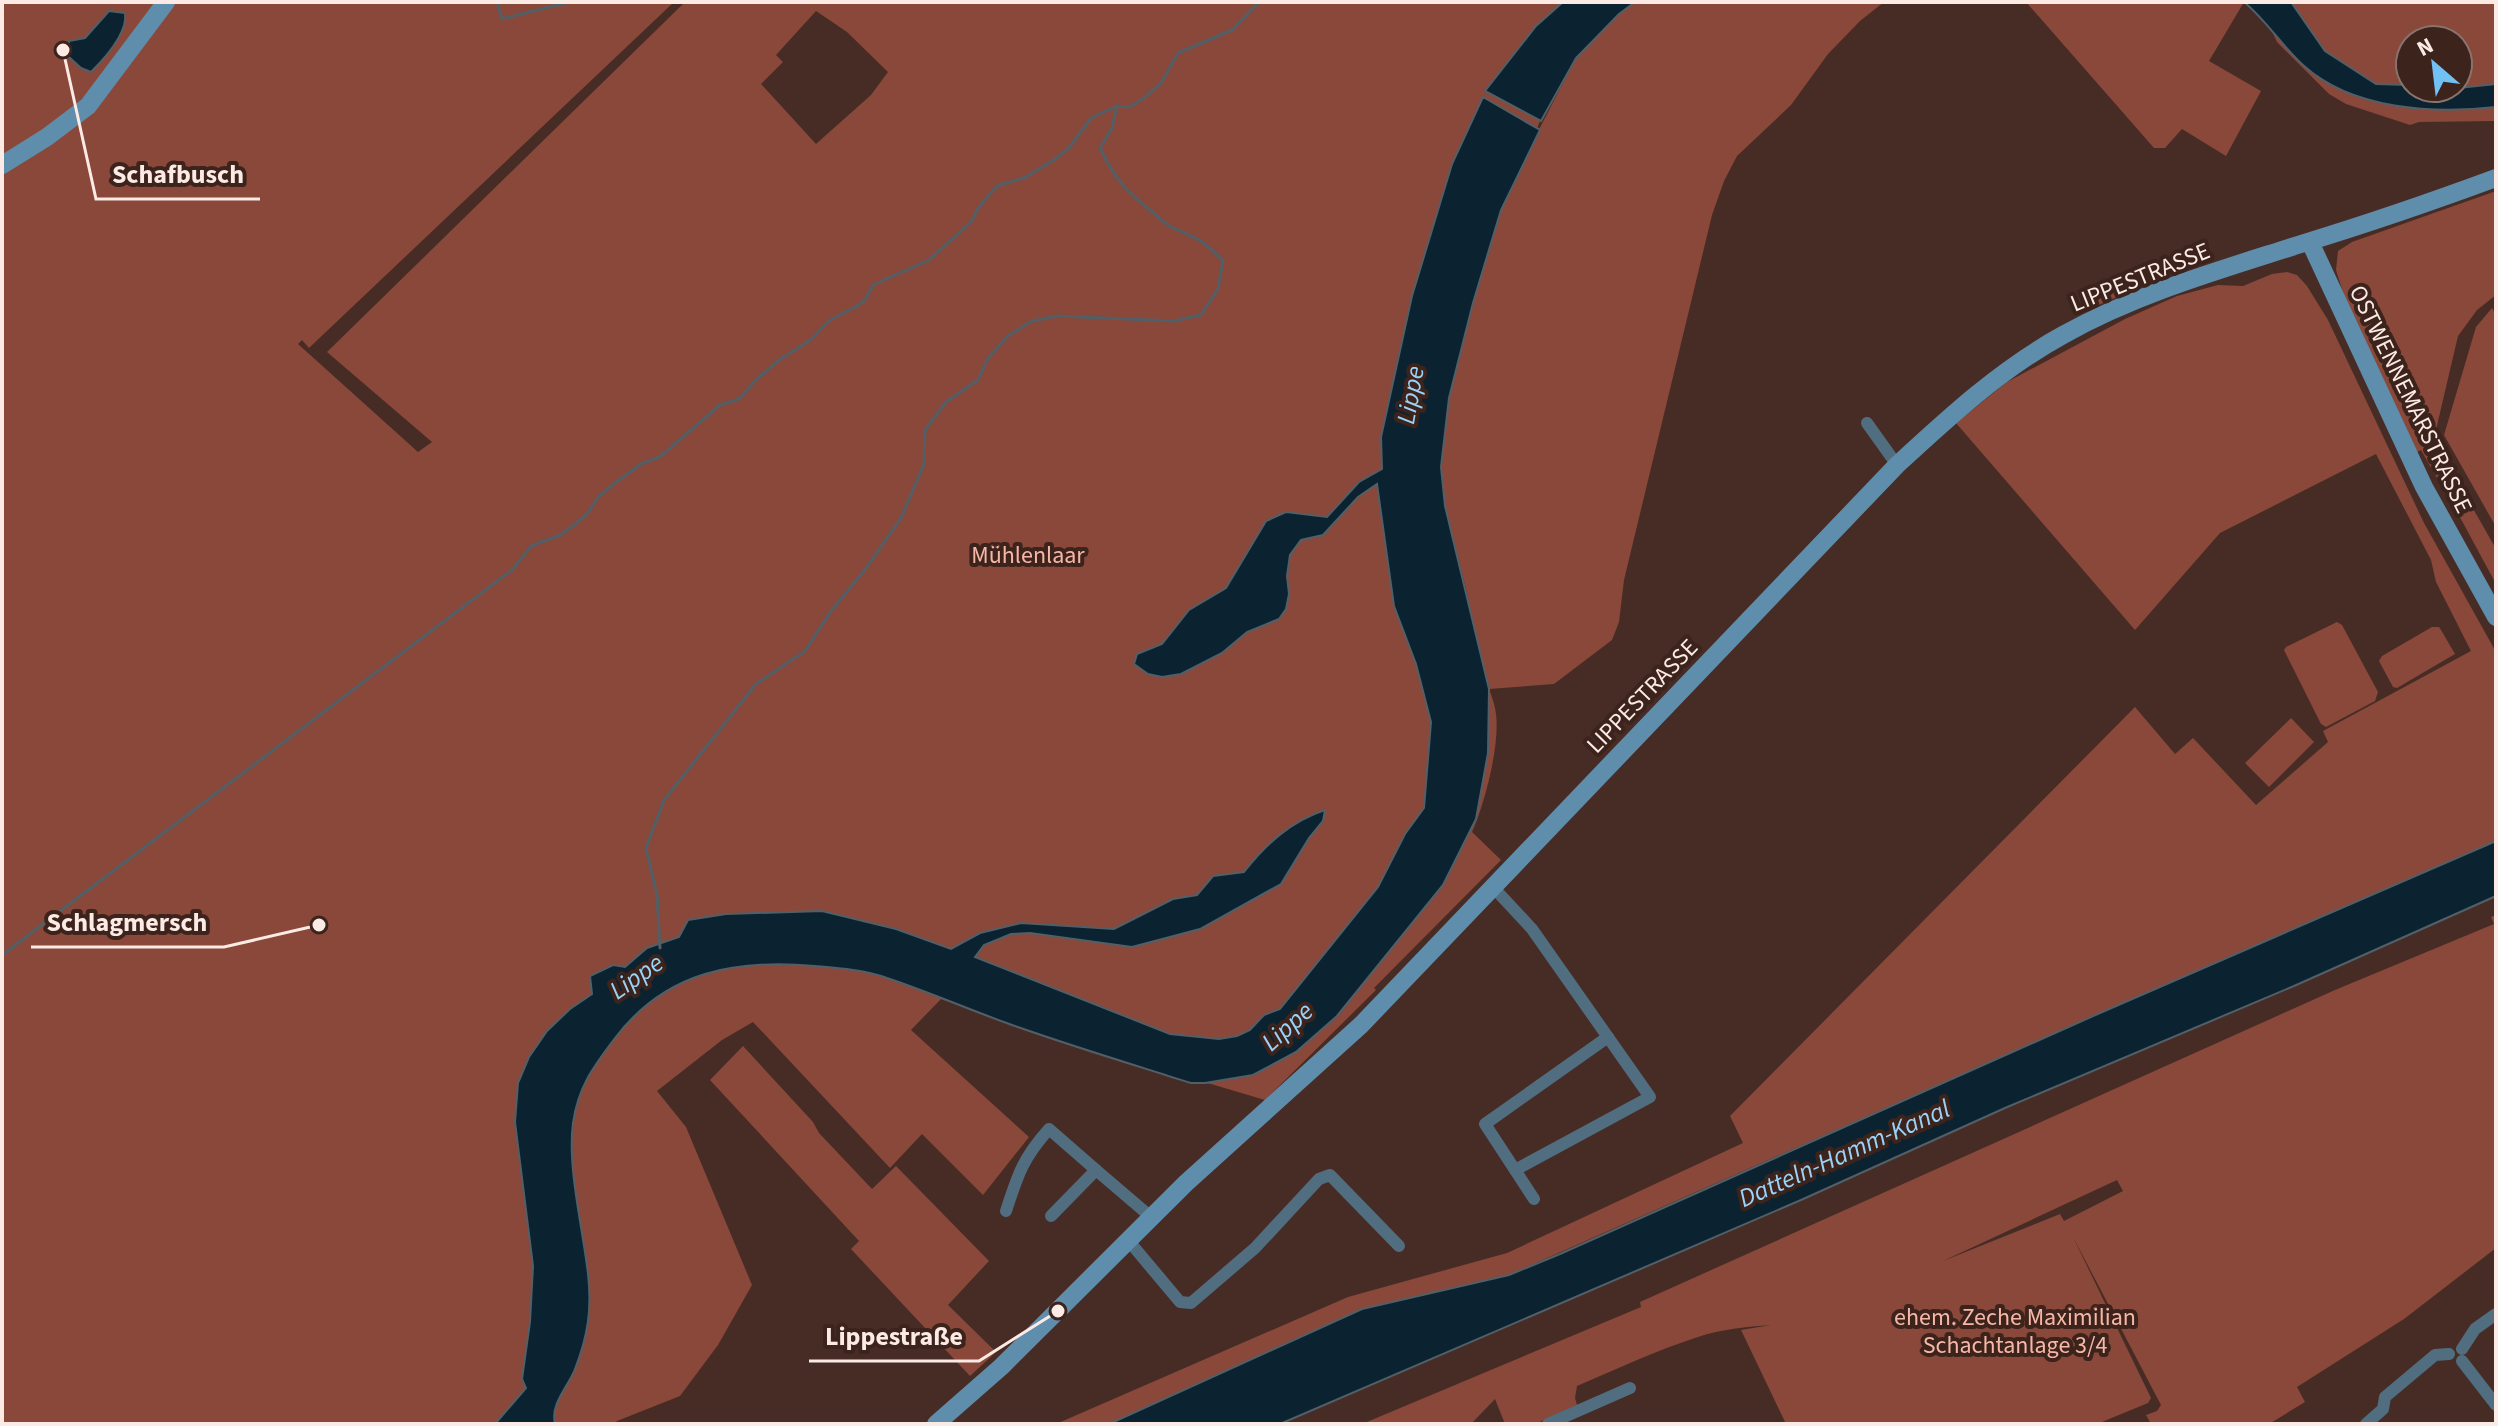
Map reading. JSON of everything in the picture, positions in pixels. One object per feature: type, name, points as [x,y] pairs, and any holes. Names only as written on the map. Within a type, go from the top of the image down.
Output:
[{"type":"main road","points":[[2,165],[88,106],[166,2]]},
{"type":"main road","name":"LIPPESTRASSE","points":[[936,1424],[1001,1367],[1151,1217],[1361,1025],[1897,465],[1993,380],[2064,335],[2177,284],[2496,178]]},
{"type":"main road","name":"OSTWENNEMARSTRASSE","points":[[2310,242],[2424,487],[2496,617]]},
{"type":"street","points":[[1867,423],[1897,465]]},
{"type":"street","points":[[1493,887],[1532,929],[1650,1097],[1515,1170]]},
{"type":"street","points":[[1534,1199],[1485,1124],[1608,1037]]},
{"type":"street","points":[[1006,1211],[1019,1168],[1028,1152],[1049,1129],[1151,1217]]},
{"type":"street","points":[[1051,1216],[1096,1170]]},
{"type":"street","points":[[1128,1240],[1180,1302],[1191,1303],[1255,1248],[1319,1179],[1330,1175],[1399,1246]]},
{"type":"street","points":[[2458,1355],[2475,1329],[2496,1314]]},
{"type":"street","points":[[2366,1424],[2383,1409],[2385,1397],[2435,1355],[2458,1355]]},
{"type":"street","points":[[2458,1355],[2496,1405]]},
{"type":"street","points":[[1548,1424],[1630,1388]]},
{"type":"green space","name":"Mühlenlaar","points":[[2,2],[674,2],[309,348],[302,340],[298,344],[418,452],[432,442],[327,352],[685,2],[1629,2],[1582,43],[1548,100],[1530,147],[1576,58],[1635,2],[1884,2],[1860,21],[1828,54],[1791,105],[1737,156],[1724,181],[1712,215],[1624,580],[1619,622],[1612,640],[1554,684],[1489,689],[1496,714],[1496,741],[1482,806],[1472,832],[1501,860],[1265,1100],[1211,1084],[1175,1079],[941,999],[911,1030],[1029,1137],[983,1195],[922,1134],[890,1168],[753,1022],[722,1040],[657,1091],[686,1127],[752,1285],[718,1345],[680,1396],[614,1424],[2,1424]],"holes":[[[816,11],[847,32],[888,72],[871,95],[816,144],[761,84],[783,62],[776,55]],[[1530,150],[1501,210],[1449,398],[1441,467],[1445,506],[1469,601],[1435,490],[1452,353],[1513,173]]]},
{"type":"green space","points":[[2026,2],[2244,2],[2209,61],[2261,91],[2226,156],[2182,129],[2165,148],[2154,148]]},
{"type":"green space","points":[[2248,2],[2496,2],[2496,121],[2419,122],[2410,125],[2346,104],[2329,94],[2277,42],[2268,23]]},
{"type":"green space","points":[[2496,191],[2496,295],[2477,310],[2458,336],[2435,434],[2436,444],[2451,477],[2442,487],[2421,450],[2417,452],[2348,309],[2336,270],[2338,251],[2352,242]]},
{"type":"green space","points":[[2287,272],[2297,275],[2307,286],[2328,320],[2424,523],[2496,652],[2496,841],[1509,1275],[1362,1309],[1109,1424],[1056,1424],[1348,1297],[1507,1253],[1743,1143],[1730,1116],[2135,707],[2175,754],[2193,738],[2256,805],[2328,742],[2323,731],[2471,651],[2436,582],[2431,560],[2376,454],[2220,533],[2135,630],[1956,423],[2007,382],[2125,319],[2177,296],[2218,285],[2243,286],[2272,274]]},
{"type":"green space","points":[[2155,273],[2159,279],[2096,306],[2093,299]]},
{"type":"green space","points":[[2492,308],[2496,315],[2496,527],[2444,435],[2476,327]]},
{"type":"green space","points":[[2458,489],[2463,491],[2496,549],[2496,584],[2448,495]]},
{"type":"green space","points":[[2337,622],[2342,625],[2378,692],[2375,701],[2326,727],[2321,724],[2284,650]]},
{"type":"green space","points":[[2432,627],[2439,627],[2455,654],[2397,688],[2393,687],[2379,661],[2382,656]]},
{"type":"green space","points":[[2291,718],[2314,742],[2269,787],[2245,763]]},
{"type":"green space","name":"ehem. Zeche Maximilian Schachtanlage 3/4","points":[[2496,915],[2496,1248],[2404,1319],[2297,1387],[2305,1402],[2269,1424],[2151,1424],[2146,1415],[2157,1411],[2161,1405],[2073,1237],[2151,1398],[2148,1403],[2097,1424],[1786,1424],[1741,1330],[1771,1325],[1707,1334],[1637,1360],[1577,1386],[1577,1405],[1535,1424],[1505,1424],[1495,1399],[1471,1424],[1362,1424],[1641,1307],[1640,1302],[2335,990],[2494,924],[2491,917]],"holes":[[[2117,1180],[2123,1191],[2064,1221],[2060,1214],[1943,1261]]]},
{"type":"green space","points":[[743,1046],[872,1189],[896,1166],[989,1261],[948,1305],[996,1352],[970,1376],[851,1249],[859,1241],[710,1080]]},
{"type":"water","points":[[1563,2],[1635,2],[1576,58],[1541,121],[1485,91],[1536,26]]},
{"type":"water","points":[[2244,2],[2291,2],[2325,51],[2376,84],[2394,85],[2394,104],[2474,104],[2474,86],[2496,84],[2496,107],[2421,109],[2395,106],[2345,92],[2303,65]]},
{"type":"water","points":[[109,11],[125,13],[123,29],[109,52],[91,72],[69,57],[69,41],[85,38]]},
{"type":"water","name":"Lippe","points":[[1483,97],[1540,130],[1501,210],[1449,398],[1441,467],[1445,506],[1489,689],[1488,753],[1476,819],[1443,885],[1337,1016],[1296,1052],[1253,1075],[1205,1083],[1191,1083],[1079,1048],[903,983],[861,971],[786,964],[757,965],[704,974],[680,984],[635,1015],[593,1068],[579,1099],[573,1123],[572,1159],[588,1274],[589,1311],[575,1369],[557,1403],[555,1424],[495,1424],[526,1388],[522,1379],[530,1322],[533,1266],[515,1122],[518,1083],[529,1057],[547,1031],[592,994],[590,976],[613,965],[625,967],[647,948],[679,937],[688,920],[726,914],[822,911],[896,929],[951,949],[980,933],[1021,923],[1114,929],[1173,899],[1197,895],[1213,876],[1244,872],[1280,835],[1301,820],[1325,810],[1323,821],[1281,884],[1200,929],[1132,947],[1030,933],[1011,934],[984,945],[975,957],[1170,1034],[1219,1039],[1250,1030],[1264,1015],[1280,1009],[1378,887],[1405,834],[1424,808],[1431,722],[1416,664],[1394,606],[1377,484],[1358,497],[1323,535],[1301,540],[1290,555],[1287,576],[1289,594],[1286,609],[1279,619],[1247,632],[1222,653],[1181,674],[1162,677],[1148,674],[1134,664],[1137,654],[1162,644],[1189,610],[1226,588],[1266,521],[1286,512],[1327,517],[1359,482],[1382,469],[1381,437],[1412,296],[1452,164]]},
{"type":"water","name":"Datteln-Hamm-Kanal","points":[[2496,841],[2496,896],[1280,1424],[1109,1424],[1362,1309],[1509,1275],[1560,1254],[2100,1013]]},
{"type":"waterway","points":[[497,2],[502,19],[569,2]]},
{"type":"waterway","points":[[2,955],[513,569],[531,546],[560,535],[587,514],[599,496],[619,480],[641,464],[661,456],[720,405],[739,399],[779,360],[809,341],[830,320],[865,300],[873,285],[929,260],[972,221],[978,208],[997,186],[1026,177],[1055,159],[1069,148],[1091,118],[1117,106],[1129,107],[1144,98],[1161,83],[1178,53],[1232,30],[1259,2]]},
{"type":"waterway","name":"Lippe","points":[[660,948],[657,895],[646,848],[664,800],[756,684],[805,651],[831,611],[864,571],[901,518],[924,464],[925,430],[946,402],[978,380],[988,358],[1008,336],[1032,321],[1057,316],[1174,321],[1201,315],[1218,289],[1223,261],[1204,244],[1168,225],[1142,203],[1121,183],[1105,159],[1100,148],[1112,128],[1117,106]]},
{"type":"place","name":"Schafbusch","points":[[63,50]]},
{"type":"place","name":"Schlagmersch","points":[[319,925]]},
{"type":"place","name":"Lippestraße","points":[[1058,1311]]}]
